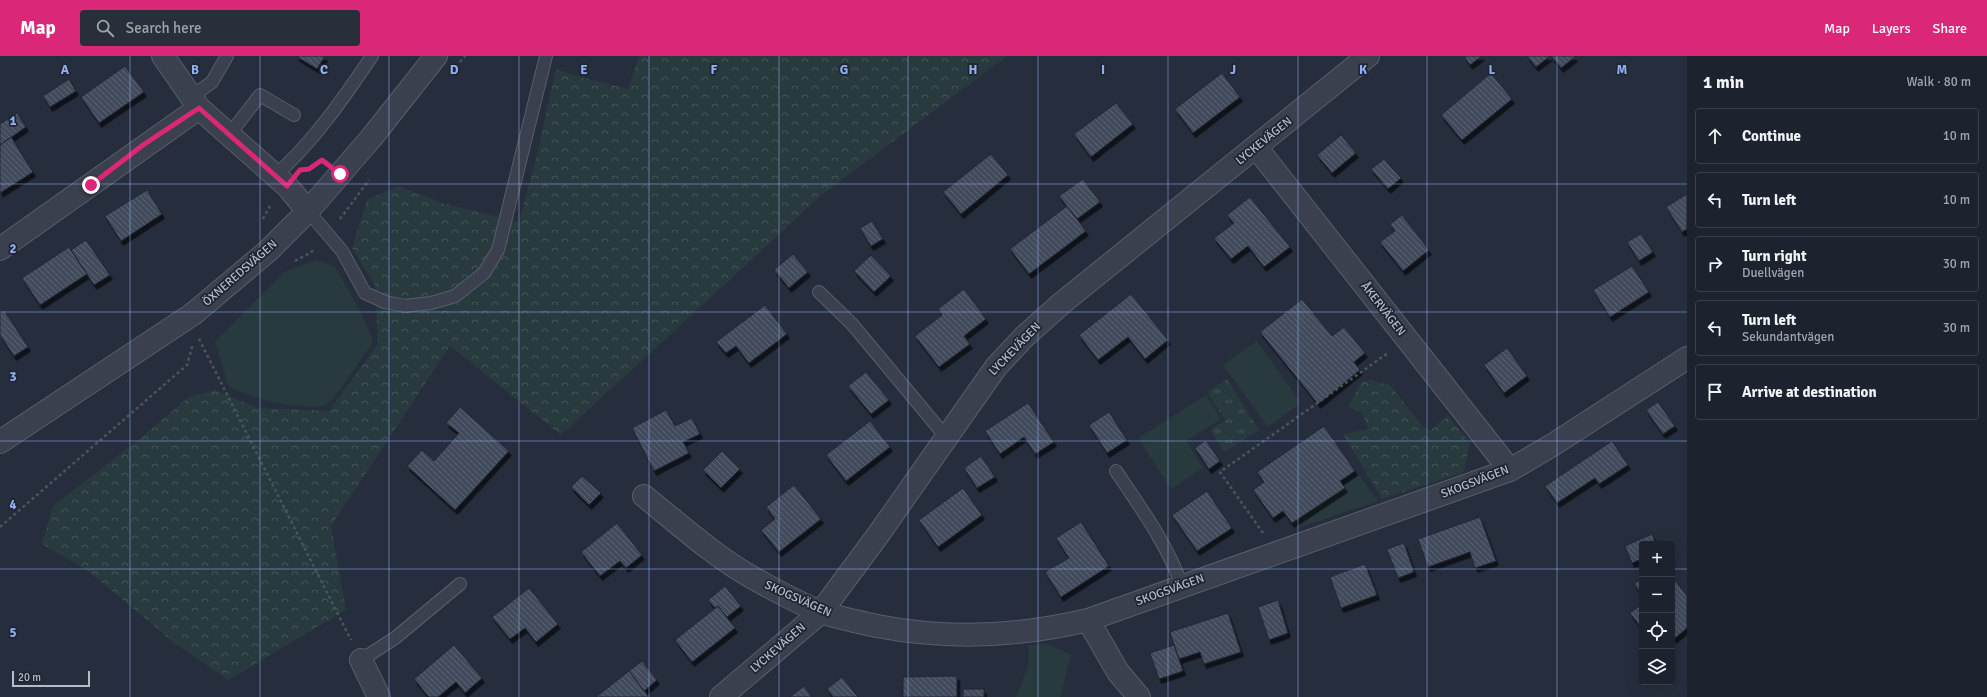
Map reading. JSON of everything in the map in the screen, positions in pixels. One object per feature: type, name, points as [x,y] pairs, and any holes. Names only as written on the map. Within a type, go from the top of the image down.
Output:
[{"type":"street","points":[[163,56],[195,102],[229,135],[281,181],[308,211]]},
{"type":"street","name":"ÖXNEREDSVÄGEN","points":[[0,442],[193,314],[269,250],[308,211],[340,174],[436,56]]},
{"type":"street","name":"LYCKEVÄGEN","points":[[721,697],[821,612],[878,535],[946,436],[996,367],[1024,337],[1062,303],[1368,56]]},
{"type":"street","points":[[0,249],[195,102]]},
{"type":"street","name":"ÅKERVÄGEN","points":[[1256,147],[1510,470]]},
{"type":"street","name":"SKOGSVÄGEN","points":[[644,496],[699,540],[752,577],[821,612],[855,621],[892,628],[925,633],[964,636],[1004,634],[1050,629],[1088,620],[1276,551],[1510,470],[1554,444],[1687,358]]},
{"type":"street","points":[[1088,620],[1118,672],[1139,697]]},
{"type":"street","points":[[361,660],[379,697]]},
{"type":"lane","points":[[195,102],[212,82],[227,56]]},
{"type":"lane","points":[[281,181],[290,162],[333,114],[372,56]]},
{"type":"lane","points":[[308,211],[342,251],[365,293],[385,302],[405,306],[431,303],[455,296],[484,273],[498,250],[546,56]]},
{"type":"lane","points":[[229,135],[260,95],[294,115]]},
{"type":"lane","points":[[819,292],[852,324],[946,436]]},
{"type":"lane","points":[[1116,471],[1151,522],[1175,567],[1182,586]]},
{"type":"lane","points":[[361,660],[395,638],[460,584]]},
{"type":"path","points":[[340,174],[362,190]]},
{"type":"path","points":[[263,220],[281,181]]},
{"type":"path","points":[[0,527],[187,365],[196,334],[361,660]]},
{"type":"path","points":[[1276,551],[1220,472],[1407,340]]},
{"type":"green space","points":[[639,56],[1007,56],[823,194],[561,435],[450,346],[331,526],[346,610],[228,680],[172,641],[87,570],[42,544],[53,506],[143,436],[189,397],[215,390],[258,408],[329,411],[378,344],[375,285],[352,248],[367,200],[398,186],[445,204],[519,222],[536,159],[556,69],[628,89]]},
{"type":"green space","points":[[316,260],[335,267],[363,316],[373,342],[342,387],[326,406],[313,407],[288,405],[264,400],[229,387],[215,342],[284,272]]},
{"type":"green space","points":[[1257,341],[1301,403],[1268,427],[1223,365]]},
{"type":"green space","points":[[1227,379],[1259,430],[1224,452],[1210,430],[1225,420],[1207,392]]},
{"type":"green space","points":[[1372,380],[1391,386],[1423,427],[1431,430],[1448,416],[1470,443],[1464,472],[1382,499],[1343,434],[1368,429],[1362,413],[1348,407],[1362,381]]},
{"type":"green space","points":[[1206,395],[1221,419],[1186,441],[1203,468],[1171,489],[1138,438]]},
{"type":"green space","points":[[1359,475],[1378,501],[1298,528],[1292,523]]},
{"type":"green space","points":[[1048,644],[1071,655],[1060,697],[1016,697],[1028,667],[1029,645]]},
{"type":"building","points":[[296,56],[325,56],[317,69]]},
{"type":"building","points":[[1464,56],[1482,56],[1470,65]]},
{"type":"building","points":[[1527,56],[1550,56],[1536,67]]},
{"type":"building","points":[[1551,56],[1574,56],[1575,57],[1561,68]]},
{"type":"building","points":[[125,66],[144,92],[99,123],[81,97]]},
{"type":"building","points":[[1222,73],[1240,97],[1193,133],[1175,109]]},
{"type":"building","points":[[1491,73],[1512,99],[1462,140],[1441,115]]},
{"type":"building","points":[[69,79],[76,91],[50,107],[43,96]]},
{"type":"building","points":[[1116,103],[1133,124],[1091,157],[1074,134]]},
{"type":"building","points":[[17,113],[26,127],[0,145],[0,124]]},
{"type":"building","points":[[1341,135],[1356,153],[1332,173],[1317,155]]},
{"type":"building","points":[[11,137],[33,172],[0,193],[0,145]]},
{"type":"building","points":[[991,154],[1008,175],[961,214],[943,192]]},
{"type":"building","points":[[1384,159],[1401,178],[1388,189],[1371,169]]},
{"type":"building","points":[[1083,179],[1100,202],[1077,219],[1059,196]]},
{"type":"building","points":[[147,190],[162,214],[121,241],[105,216]]},
{"type":"building","points":[[1687,194],[1687,229],[1682,232],[1666,207]]},
{"type":"building","points":[[1250,197],[1290,247],[1264,267],[1248,246],[1231,259],[1214,238],[1234,223],[1227,215]]},
{"type":"building","points":[[1067,206],[1086,231],[1029,274],[1010,249]]},
{"type":"building","points":[[1402,215],[1429,250],[1403,271],[1380,242],[1395,231],[1390,224]]},
{"type":"building","points":[[872,221],[883,239],[871,246],[860,228]]},
{"type":"building","points":[[1641,234],[1653,252],[1639,261],[1627,242]]},
{"type":"building","points":[[86,240],[110,275],[94,285],[71,250]]},
{"type":"building","points":[[69,247],[87,274],[40,305],[22,278]]},
{"type":"building","points":[[793,254],[808,272],[789,288],[774,270]]},
{"type":"building","points":[[871,255],[891,276],[874,292],[854,271]]},
{"type":"building","points":[[1632,266],[1649,292],[1610,317],[1593,290]]},
{"type":"building","points":[[964,289],[986,319],[964,336],[970,344],[939,367],[915,336],[942,315],[938,309]]},
{"type":"building","points":[[1131,294],[1168,340],[1145,359],[1128,337],[1098,360],[1079,335]]},
{"type":"building","points":[[1302,299],[1332,336],[1344,327],[1365,353],[1354,362],[1360,370],[1318,404],[1260,332]]},
{"type":"building","points":[[765,305],[787,334],[749,363],[736,346],[726,353],[716,342]]},
{"type":"building","points":[[4,310],[28,347],[14,356],[0,335],[0,313]]},
{"type":"building","points":[[1507,348],[1527,376],[1504,393],[1484,365]]},
{"type":"building","points":[[866,372],[889,400],[871,414],[848,386]]},
{"type":"building","points":[[1658,402],[1675,426],[1663,434],[1646,410]]},
{"type":"building","points":[[1028,403],[1054,442],[1035,454],[1024,437],[1000,454],[985,431]]},
{"type":"building","points":[[460,407],[509,451],[455,510],[407,466],[422,450],[434,461],[459,433],[446,423]]},
{"type":"building","points":[[666,410],[675,426],[692,418],[700,434],[683,442],[689,453],[654,471],[632,428]]},
{"type":"building","points":[[1109,412],[1127,440],[1107,453],[1089,425]]},
{"type":"building","points":[[870,421],[890,447],[846,481],[826,455]]},
{"type":"building","points":[[1324,426],[1355,471],[1340,481],[1345,488],[1292,523],[1283,511],[1273,518],[1253,490],[1264,482],[1257,472]]},
{"type":"building","points":[[1206,440],[1220,461],[1209,469],[1195,448]]},
{"type":"building","points":[[1612,441],[1628,465],[1599,484],[1595,478],[1557,503],[1545,486]]},
{"type":"building","points":[[722,451],[740,469],[721,488],[703,470]]},
{"type":"building","points":[[981,456],[995,477],[977,488],[964,468]]},
{"type":"building","points":[[582,476],[601,493],[589,505],[571,487]]},
{"type":"building","points":[[794,485],[821,519],[779,552],[761,530],[775,519],[766,507]]},
{"type":"building","points":[[963,488],[982,515],[938,547],[919,520]]},
{"type":"building","points":[[1207,491],[1232,528],[1197,551],[1172,515]]},
{"type":"building","points":[[1480,517],[1496,561],[1475,568],[1470,552],[1428,567],[1418,539]]},
{"type":"building","points":[[1081,522],[1109,566],[1061,597],[1045,572],[1069,558],[1056,538]]},
{"type":"building","points":[[617,523],[642,555],[626,568],[620,561],[600,576],[581,552]]},
{"type":"building","points":[[1652,534],[1655,541],[1639,541],[1639,560],[1632,563],[1625,546]]},
{"type":"building","points":[[1404,543],[1414,572],[1398,578],[1387,549]]},
{"type":"building","points":[[1365,564],[1377,595],[1341,608],[1330,577]]},
{"type":"building","points":[[1639,580],[1639,591],[1634,584]]},
{"type":"building","points":[[1675,580],[1687,596],[1687,628],[1675,638]]},
{"type":"building","points":[[725,586],[741,606],[727,617],[718,606],[715,608],[708,600]]},
{"type":"building","points":[[529,588],[558,624],[536,642],[525,628],[510,639],[492,617]]},
{"type":"building","points":[[1278,600],[1288,633],[1269,640],[1258,607]]},
{"type":"building","points":[[718,606],[735,628],[692,662],[675,640]]},
{"type":"building","points":[[1639,606],[1639,625],[1630,613]]},
{"type":"building","points":[[1228,613],[1241,652],[1204,664],[1200,652],[1179,659],[1170,632]]},
{"type":"building","points":[[454,645],[482,678],[465,693],[456,682],[438,697],[429,697],[414,679]]},
{"type":"building","points":[[1174,645],[1183,671],[1159,679],[1150,653]]},
{"type":"building","points":[[642,661],[657,680],[644,691],[629,671]]},
{"type":"building","points":[[629,671],[649,697],[596,697]]},
{"type":"building","points":[[957,676],[957,697],[903,697],[903,677]]},
{"type":"building","points":[[842,677],[858,697],[833,697],[827,689]]},
{"type":"building","points":[[804,686],[812,697],[790,697]]},
{"type":"building","points":[[963,689],[984,689],[984,697],[963,697]]},
{"type":"route","points":[[91,185],[143,145],[199,108],[287,186],[300,170],[309,169],[318,165],[322,160],[340,174]]}]
